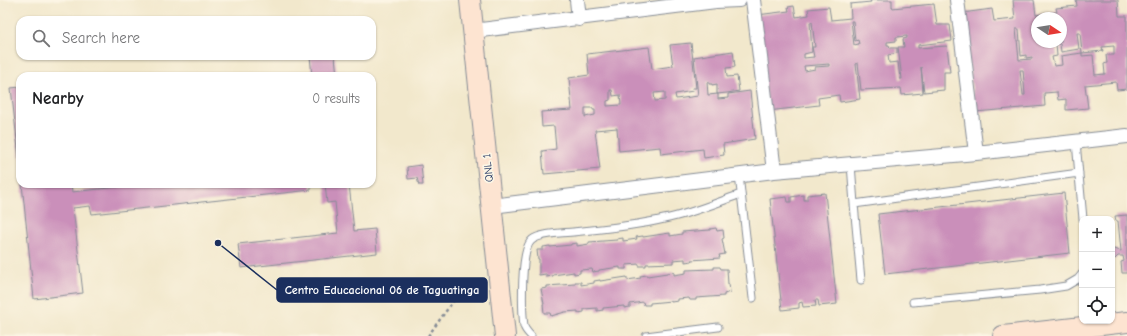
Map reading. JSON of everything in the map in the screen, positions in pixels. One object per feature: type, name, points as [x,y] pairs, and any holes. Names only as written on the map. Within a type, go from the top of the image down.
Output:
[{"type":"street","name":"QNL 1","points":[[470,0],[505,336]]},
{"type":"street","points":[[577,0],[579,19]]},
{"type":"street","points":[[473,31],[716,1],[739,0]]},
{"type":"street","points":[[754,0],[774,171]]},
{"type":"street","points":[[957,0],[976,153]]},
{"type":"street","points":[[492,206],[774,171],[976,153],[1127,136]]},
{"type":"street","points":[[1003,336],[1127,322]]},
{"type":"lane","points":[[1076,142],[1083,216]]},
{"type":"lane","points":[[851,164],[861,280]]},
{"type":"lane","points":[[854,204],[1079,173]]},
{"type":"lane","points":[[739,175],[754,298]]},
{"type":"lane","points":[[531,336],[525,328],[523,309],[523,265],[525,252],[531,240],[539,236],[664,220],[741,194]]},
{"type":"lane","points":[[913,302],[1040,290],[1066,286],[1079,278]]},
{"type":"lane","points":[[646,336],[718,327]]},
{"type":"path","points":[[428,336],[462,289],[500,285]]},
{"type":"building","points":[[870,0],[892,0],[892,8],[934,4],[937,25],[950,25],[952,41],[918,45],[918,48],[947,46],[950,72],[944,72],[944,90],[924,92],[921,67],[923,93],[902,95],[901,88],[861,90],[858,63],[856,64],[860,99],[840,102],[839,95],[818,98],[819,105],[768,111],[757,15],[789,11],[788,7],[794,6],[796,17],[809,15],[808,9],[829,7],[831,20],[851,18],[850,4],[871,2]],"holes":[[[851,21],[853,21],[855,41],[858,40],[859,44],[854,45]],[[810,22],[812,22],[815,47],[812,47],[814,57],[804,58],[804,54],[812,52]],[[907,36],[907,38],[903,39],[904,47],[898,47],[902,79],[900,79],[898,62],[889,63],[888,55],[897,53],[897,48],[890,48],[889,45],[887,45],[887,42],[896,41],[896,37]],[[829,64],[829,66],[815,67],[815,69],[805,71],[804,66]]]},
{"type":"building","points":[[1013,0],[1034,0],[1036,12],[1031,12],[1031,48],[1056,48],[1057,56],[1052,57],[1054,66],[1062,65],[1061,56],[1082,53],[1080,33],[1077,33],[1079,49],[1061,52],[1060,48],[1067,48],[1067,12],[1057,12],[1056,8],[1077,6],[1076,0],[1118,0],[1119,16],[1127,16],[1127,89],[1117,90],[1116,82],[1085,85],[1088,108],[1066,110],[1066,99],[1058,100],[1057,92],[1044,93],[1045,106],[975,112],[962,13],[992,9],[994,21],[1015,19]],"holes":[[[1016,29],[1019,29],[1021,56],[1026,55],[1026,58],[1032,57],[1032,59],[1019,60]],[[1114,46],[1114,55],[1106,55],[1107,63],[1104,64],[1105,74],[1095,75],[1093,55],[1082,56],[1082,53],[1103,51],[1102,47]],[[1020,70],[1023,70],[1025,95],[1023,95]]]},
{"type":"building","points":[[691,43],[696,88],[692,88],[693,91],[675,94],[676,99],[698,96],[694,57],[733,51],[735,67],[726,68],[727,77],[737,76],[739,91],[717,94],[717,84],[712,85],[707,82],[708,95],[718,94],[718,99],[728,98],[728,94],[750,91],[755,139],[723,144],[724,155],[704,158],[703,149],[661,154],[660,147],[619,151],[617,128],[595,130],[600,169],[544,174],[542,151],[556,149],[554,126],[542,127],[541,112],[572,110],[569,78],[589,75],[587,54],[649,47],[652,69],[673,66],[670,45]],"holes":[[[610,90],[612,90],[613,96],[620,95],[621,105],[607,106],[607,101],[610,100]],[[665,92],[665,100],[655,101],[654,93]],[[585,108],[593,108],[593,110],[595,110],[595,115],[585,117]]]},
{"type":"building","points":[[310,60],[335,60],[337,72],[312,72]]},
{"type":"building","points":[[16,87],[16,132],[11,88]]},
{"type":"building","points":[[421,165],[423,185],[419,185],[417,178],[408,179],[407,167]]},
{"type":"building","points":[[22,188],[72,188],[72,192],[109,188],[311,188],[311,190],[92,214],[90,206],[73,208],[83,293],[34,299]]},
{"type":"building","points":[[325,188],[349,188],[354,231],[375,229],[377,253],[241,268],[238,244],[338,233],[335,202],[327,203]]},
{"type":"building","points":[[825,193],[837,304],[819,306],[818,300],[815,300],[816,306],[803,307],[802,302],[799,303],[799,308],[782,310],[770,199],[787,197],[788,202],[791,202],[791,197],[804,195],[804,200],[807,200],[807,195]]},
{"type":"building","points":[[1064,193],[1070,253],[885,274],[878,214]]},
{"type":"building","points":[[1127,215],[1127,273],[1122,273],[1121,262],[1124,261],[1123,256],[1118,256],[1115,259],[1115,249],[1121,251],[1118,221],[1116,221],[1115,216]]},
{"type":"building","points":[[716,228],[717,231],[723,230],[724,238],[722,239],[725,254],[719,255],[720,258],[691,260],[692,261],[685,262],[685,259],[673,260],[673,263],[646,264],[646,266],[639,266],[639,264],[626,265],[626,269],[620,269],[620,267],[593,272],[592,269],[580,270],[580,273],[574,274],[574,272],[546,277],[546,274],[539,275],[539,259],[537,250],[543,250],[543,247],[571,245],[577,243],[577,246],[589,244],[589,242],[617,240],[623,238],[623,241],[637,239],[636,237],[670,233],[670,236],[682,234],[682,232],[710,230]]},
{"type":"building","points":[[714,267],[727,269],[730,292],[724,294],[724,296],[696,298],[696,300],[690,300],[689,298],[678,299],[678,301],[671,302],[650,303],[650,305],[644,305],[643,302],[630,304],[630,307],[624,308],[624,306],[603,308],[603,310],[597,311],[597,308],[584,309],[584,312],[565,312],[551,316],[550,313],[544,313],[541,289],[547,288],[547,286],[575,284],[575,282],[581,282],[581,285],[594,283],[594,281],[627,277],[627,280],[641,278],[640,276],[674,272],[674,275],[686,273],[686,270],[714,269]]},
{"type":"place","name":"Centro Educacional 06 de Taguatinga","points":[[218,243]]}]
